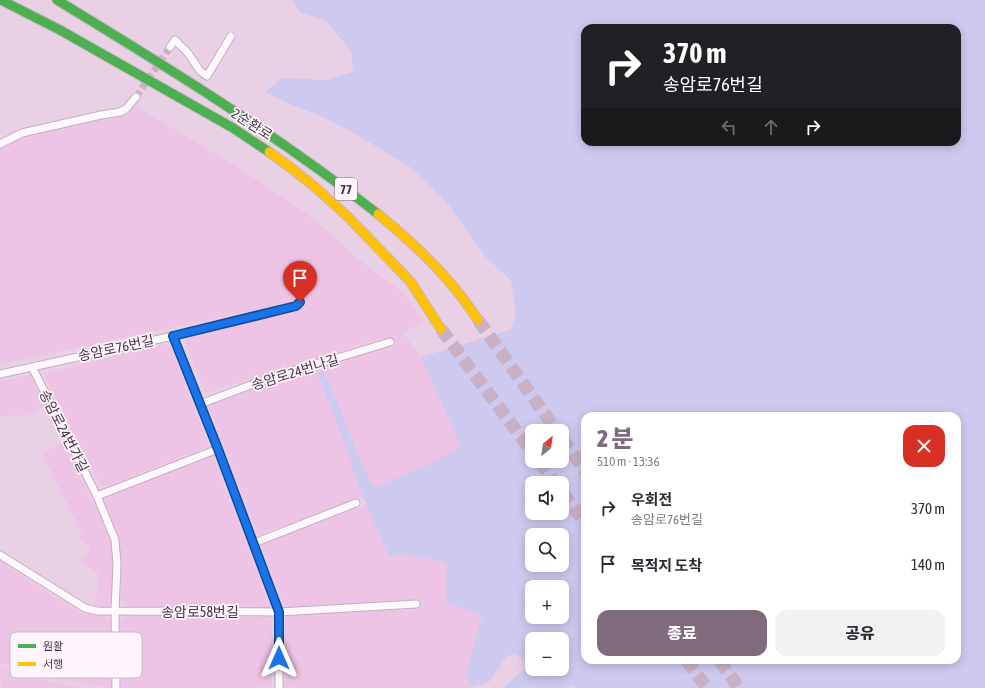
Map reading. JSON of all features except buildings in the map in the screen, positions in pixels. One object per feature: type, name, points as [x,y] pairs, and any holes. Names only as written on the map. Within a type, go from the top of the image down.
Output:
[{"type":"highway","name":"2순환로","points":[[1,0],[60,30],[233,128],[290,167],[348,216],[410,281],[441,329]]},
{"type":"highway","name":"2순환로","points":[[57,0],[247,118],[335,180],[380,215],[432,262],[454,287],[478,320]]},
{"type":"street","points":[[170,47],[175,40],[188,53],[200,71],[207,76],[231,36]]},
{"type":"street","points":[[0,144],[22,133],[126,110],[136,98]]},
{"type":"street","name":"송암로76번길","points":[[0,374],[173,336],[296,306],[300,302]]},
{"type":"street","points":[[173,336],[218,449],[279,612],[279,688]]},
{"type":"street","name":"송암로24번나길","points":[[200,404],[297,369],[390,342]]},
{"type":"street","name":"송암로24번가길","points":[[32,367],[97,496],[115,540],[117,564],[115,632]]},
{"type":"street","points":[[97,496],[218,449]]},
{"type":"street","points":[[254,543],[356,503]]},
{"type":"street","name":"송암로58번길","points":[[0,555],[85,608],[97,611],[279,612],[416,604]]},
{"type":"street","name":"송암로24번가길","points":[[116,678],[116,688]]},
{"type":"shaded area","points":[[292,0],[985,0],[985,688],[576,688],[574,685],[562,688],[504,688],[512,679],[524,670],[524,661],[516,654],[507,656],[489,682],[471,687],[466,673],[482,616],[446,602],[447,562],[398,554],[389,557],[352,470],[352,463],[317,373],[324,372],[341,410],[361,463],[375,487],[427,465],[461,447],[421,357],[511,330],[516,313],[511,281],[486,257],[447,203],[410,167],[330,120],[292,105],[265,92],[282,78],[325,80],[353,72],[351,51],[326,21],[301,13]]},
{"type":"shaded area","points":[[138,108],[236,166],[309,215],[369,268],[402,291],[424,323],[403,332],[421,357],[461,447],[427,465],[375,488],[361,463],[324,372],[318,373],[352,463],[352,470],[364,497],[258,535],[208,406],[209,404],[384,345],[381,338],[207,393],[205,392],[185,342],[187,338],[301,309],[304,303],[304,298],[0,365],[0,146],[24,135]]},
{"type":"shaded area","points":[[164,344],[171,348],[209,446],[107,486],[100,485],[44,375],[49,372]]},
{"type":"shaded area","points":[[31,374],[45,406],[25,415],[0,416],[0,381]]},
{"type":"shaded area","points":[[63,442],[108,531],[112,546],[113,600],[107,609],[92,607],[97,596],[99,583],[98,573],[81,562],[91,547],[79,538],[82,534],[42,454]]},
{"type":"shaded area","points":[[213,454],[271,606],[269,608],[129,607],[121,600],[119,539],[104,501],[111,494]]},
{"type":"shaded area","points":[[367,505],[389,557],[398,554],[447,562],[446,602],[482,616],[466,672],[471,688],[284,688],[285,619],[289,615],[407,610],[407,603],[285,608],[260,543]]},
{"type":"shaded area","points":[[0,562],[77,611],[84,614],[103,614],[112,623],[112,632],[10,632],[10,666],[0,664]]},
{"type":"shaded area","points":[[126,616],[272,617],[272,688],[120,688],[120,678],[142,678],[142,632],[120,632],[120,623]]},
{"type":"shaded area","points":[[6,668],[10,670],[10,678],[35,678],[83,688],[1,688],[0,669]]},
{"type":"shaded area","points":[[54,678],[113,678],[113,686],[108,688]]},
{"type":"tunnel","points":[[136,97],[170,47]]},
{"type":"tunnel","points":[[478,320],[552,424]]},
{"type":"tunnel","points":[[441,329],[525,443]]},
{"type":"tunnel","points":[[569,448],[581,465]]},
{"type":"tunnel","points":[[544,468],[550,476]]},
{"type":"tunnel","points":[[569,501],[581,518]]},
{"type":"tunnel","points":[[689,664],[707,688]]},
{"type":"tunnel","points":[[722,664],[739,688]]},
{"type":"traffic: fast","points":[[1,0],[60,30],[233,128],[269,152]]},
{"type":"traffic: fast","points":[[57,0],[139,50],[261,129],[378,214]]},
{"type":"traffic: slow","points":[[269,152],[315,187],[348,217],[410,281],[441,329]]},
{"type":"traffic: slow","points":[[378,214],[429,259],[462,297],[478,320]]},
{"type":"route","points":[[279,658],[279,612],[218,449],[173,336],[296,306],[300,302]]}]
